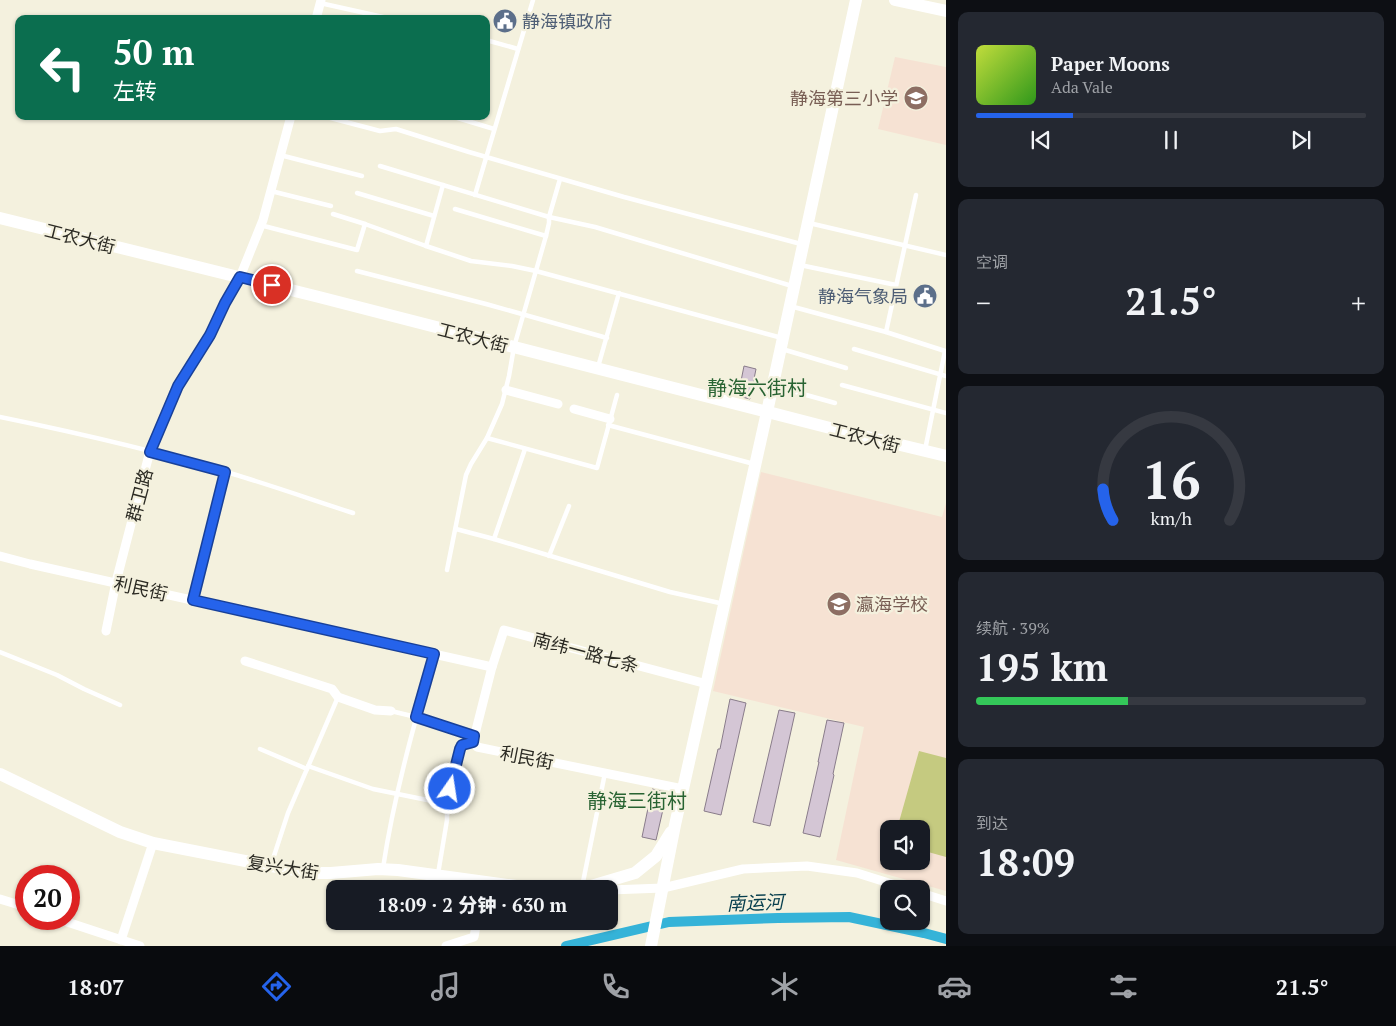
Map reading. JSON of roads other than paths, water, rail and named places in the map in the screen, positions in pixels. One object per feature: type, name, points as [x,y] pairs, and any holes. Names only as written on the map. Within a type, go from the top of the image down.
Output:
[{"type":"street","points":[[651,946],[675,825],[768,412],[856,0]]},
{"type":"street","points":[[895,0],[946,11]]},
{"type":"street","points":[[317,15],[321,2]]},
{"type":"street","name":"群卫路","points":[[106,631],[116,582],[150,452],[178,386],[210,335],[240,277],[260,225],[290,120]]},
{"type":"street","name":"工农大街","points":[[0,218],[946,456]]},
{"type":"street","points":[[506,390],[558,404]]},
{"type":"street","points":[[574,409],[609,422]]},
{"type":"street","name":"利民街","points":[[0,556],[492,667]]},
{"type":"street","name":"南纬一路七条","points":[[492,667],[504,630],[707,684]]},
{"type":"street","points":[[245,661],[332,689],[338,697],[375,710],[391,711]]},
{"type":"street","points":[[474,739],[492,667]]},
{"type":"street","name":"利民街","points":[[474,739],[477,747],[683,789]]},
{"type":"street","name":"复兴大街","points":[[0,774],[120,832],[153,843],[314,873],[332,874],[382,869],[458,880]]},
{"type":"street","name":"复兴大街","points":[[611,880],[635,873],[656,856],[675,825]]},
{"type":"street","points":[[121,940],[153,843]]},
{"type":"street","points":[[618,891],[662,894],[743,869],[807,866],[857,873],[880,880]]},
{"type":"street","points":[[930,896],[946,901]]},
{"type":"street","points":[[0,899],[15,904]]},
{"type":"street","points":[[80,926],[140,946]]},
{"type":"street","points":[[446,946],[474,937],[475,930]]},
{"type":"lane","points":[[475,195],[533,0]]},
{"type":"lane","points":[[321,2],[375,15]]},
{"type":"lane","points":[[490,41],[518,48]]},
{"type":"lane","points":[[338,120],[380,131],[396,129],[624,197],[803,244]]},
{"type":"lane","points":[[464,120],[494,129]]},
{"type":"lane","points":[[280,155],[362,176]]},
{"type":"lane","points":[[380,166],[549,217],[595,227],[794,287]]},
{"type":"lane","points":[[447,570],[466,475],[488,438],[502,404],[514,347],[546,236],[549,217],[560,178]]},
{"type":"lane","points":[[426,246],[443,185]]},
{"type":"lane","points":[[270,191],[331,206]]},
{"type":"lane","points":[[357,193],[434,216]]},
{"type":"lane","points":[[886,332],[916,195]]},
{"type":"lane","points":[[455,209],[546,236]]},
{"type":"lane","points":[[333,214],[471,261],[536,271],[619,294],[782,343],[846,368]]},
{"type":"lane","points":[[808,223],[946,254]]},
{"type":"lane","points":[[260,225],[357,250],[365,224]]},
{"type":"lane","points":[[798,265],[896,285]]},
{"type":"lane","points":[[357,271],[486,304],[607,338]]},
{"type":"lane","points":[[598,369],[619,294]]},
{"type":"lane","points":[[790,306],[886,332],[945,351],[943,375],[924,451]]},
{"type":"lane","points":[[854,349],[943,375]]},
{"type":"lane","points":[[773,385],[835,402]]},
{"type":"lane","points":[[842,385],[946,413]]},
{"type":"lane","points":[[488,438],[597,468],[617,394]]},
{"type":"lane","points":[[0,417],[57,429],[225,472],[353,513]]},
{"type":"lane","points":[[609,422],[756,465]]},
{"type":"lane","points":[[494,539],[525,449]]},
{"type":"lane","points":[[193,600],[225,472]]},
{"type":"lane","points":[[549,556],[569,506]]},
{"type":"lane","points":[[456,530],[494,539],[670,592],[725,604]]},
{"type":"lane","points":[[0,652],[57,675],[120,705]]},
{"type":"lane","points":[[382,869],[397,793],[434,654]]},
{"type":"lane","points":[[271,866],[288,814],[338,697]]},
{"type":"lane","points":[[391,711],[416,717],[474,739]]},
{"type":"lane","points":[[438,876],[448,820],[446,804],[460,749],[462,745],[474,739]]},
{"type":"lane","points":[[260,749],[308,768],[373,788],[446,804]]},
{"type":"lane","points":[[583,880],[605,773]]},
{"type":"waterway","name":"南运河","points":[[566,946],[669,922],[778,918],[849,917],[946,939]]},
{"type":"place","name":"静海镇政府","points":[[505,21]]},
{"type":"place","name":"静海第三小学","points":[[916,98]]},
{"type":"place","name":"静海气象局","points":[[925,296]]},
{"type":"place","name":"瀛海学校","points":[[839,604]]},
{"type":"district","name":"静海六街村","points":[[757,387]]},
{"type":"district","name":"静海三街村","points":[[637,800]]}]
